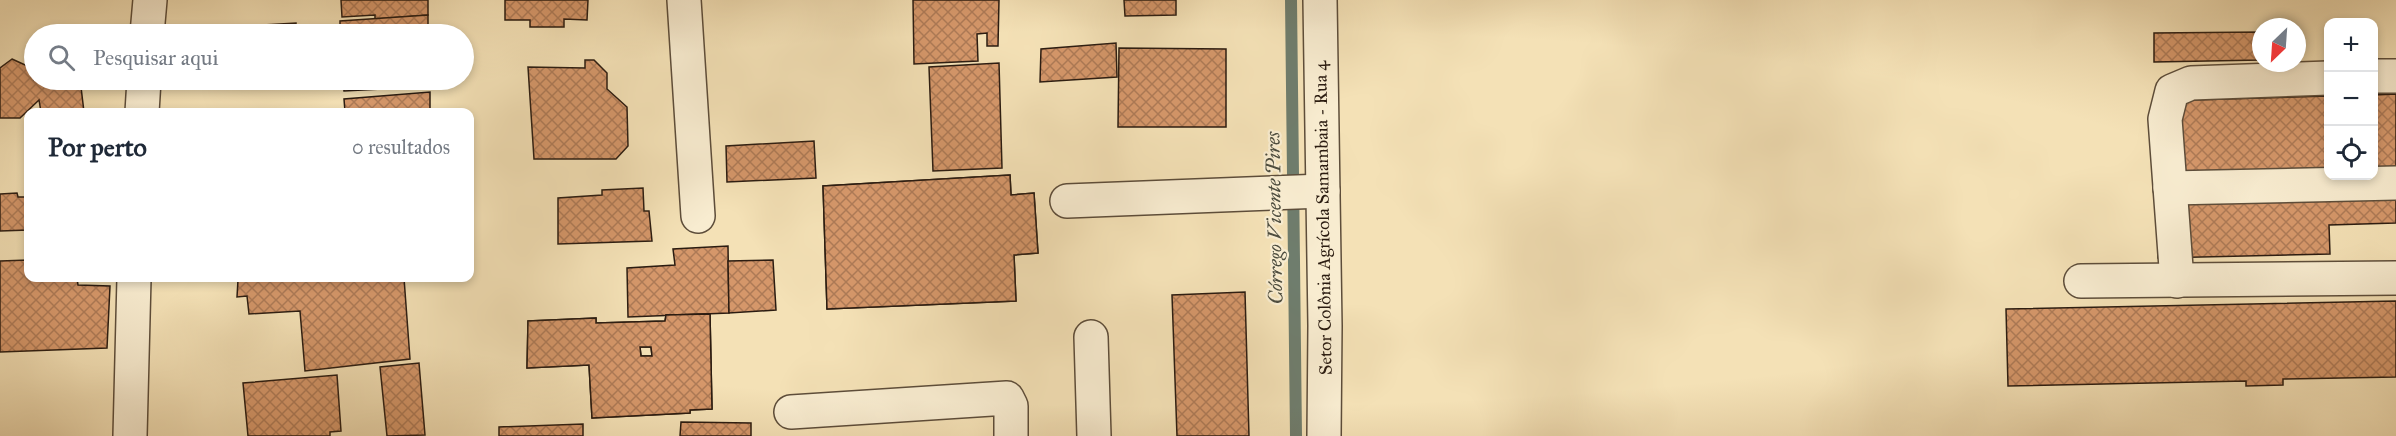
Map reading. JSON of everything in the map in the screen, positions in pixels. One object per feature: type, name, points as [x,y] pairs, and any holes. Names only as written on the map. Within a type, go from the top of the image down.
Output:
[{"type":"street","points":[[148,24],[150,0]]},
{"type":"street","points":[[684,0],[698,216]]},
{"type":"street","name":"Setor Colônia Agrícola Samambaia - Rua 4","points":[[1320,0],[1324,436]]},
{"type":"street","points":[[2378,76],[2396,76]]},
{"type":"street","points":[[2177,281],[2165,119],[2172,91],[2191,83],[2324,78]]},
{"type":"street","points":[[142,108],[143,90]]},
{"type":"street","points":[[2170,188],[2396,183]]},
{"type":"street","points":[[1067,201],[1323,191]]},
{"type":"street","points":[[2080,281],[2396,278]]},
{"type":"street","points":[[130,436],[134,282]]},
{"type":"street","points":[[1091,337],[1094,436]]},
{"type":"street","points":[[791,412],[1007,398],[1011,406],[1011,436]]},
{"type":"building","points":[[341,0],[428,0],[428,15],[375,19],[375,15],[342,17]]},
{"type":"building","points":[[505,0],[588,0],[587,20],[564,19],[564,27],[530,27],[530,20],[505,20]]},
{"type":"building","points":[[913,0],[999,0],[998,46],[987,46],[987,33],[977,34],[978,61],[914,64]]},
{"type":"building","points":[[1124,0],[1176,0],[1176,15],[1125,16]]},
{"type":"building","points":[[428,15],[428,24],[340,24],[340,21]]},
{"type":"building","points":[[2252,32],[2252,60],[2154,62],[2154,33]]},
{"type":"building","points":[[1116,43],[1117,77],[1040,82],[1041,49]]},
{"type":"building","points":[[1119,48],[1226,49],[1226,127],[1118,127]]},
{"type":"building","points":[[12,59],[24,64],[24,90],[81,90],[84,108],[40,108],[39,100],[31,108],[24,108],[24,114],[20,118],[0,118],[0,68]]},
{"type":"building","points":[[585,60],[594,60],[607,73],[607,89],[627,107],[628,146],[616,159],[534,159],[528,67],[585,68]]},
{"type":"building","points":[[999,63],[1002,168],[933,171],[929,67]]},
{"type":"building","points":[[430,92],[430,108],[345,108],[344,99]]},
{"type":"building","points":[[2396,94],[2396,223],[2329,225],[2330,254],[2158,258],[2155,101],[2324,96],[2324,180],[2378,180],[2378,95]]},
{"type":"building","points":[[814,141],[816,178],[727,182],[726,146]]},
{"type":"building","points":[[1010,175],[1011,195],[1034,193],[1038,253],[1014,255],[1016,301],[827,309],[823,186]]},
{"type":"building","points":[[1010,175],[1011,195],[1034,193],[1038,253],[1014,255],[1016,301],[827,309],[823,186]]},
{"type":"building","points":[[643,188],[644,211],[649,211],[652,241],[558,244],[558,198],[602,195],[602,190]]},
{"type":"building","points":[[17,193],[18,197],[24,197],[24,230],[0,231],[0,194]]},
{"type":"building","points":[[728,246],[729,313],[628,317],[627,268],[675,265],[673,249]]},
{"type":"building","points":[[24,260],[24,282],[78,282],[78,285],[110,286],[107,348],[0,352],[0,261]]},
{"type":"building","points":[[773,260],[776,310],[729,313],[728,261]]},
{"type":"building","points":[[238,282],[404,282],[410,359],[305,371],[300,311],[249,314],[247,296],[237,297]]},
{"type":"building","points":[[1245,292],[1249,436],[1177,436],[1172,295]]},
{"type":"building","points":[[2396,301],[2396,377],[2283,379],[2283,385],[2246,386],[2246,381],[2008,386],[2006,309]]},
{"type":"building","points":[[710,314],[712,409],[690,410],[690,413],[592,418],[589,365],[527,368],[528,321],[596,318],[596,323],[665,321],[666,315]],"holes":[[[640,347],[651,347],[652,356],[641,356]]]},
{"type":"building","points":[[710,314],[712,409],[690,410],[690,413],[592,418],[589,365],[527,368],[528,321],[596,318],[596,323],[665,321],[666,315]],"holes":[[[640,347],[651,347],[652,356],[641,356]]]},
{"type":"building","points":[[419,363],[425,435],[387,436],[380,367]]},
{"type":"building","points":[[337,375],[341,431],[330,432],[330,436],[248,436],[243,383]]},
{"type":"building","points":[[681,422],[751,423],[751,436],[680,436]]},
{"type":"building","points":[[583,424],[583,436],[499,436],[499,427]]},
{"type":"waterway","name":"Córrego Vicente Pires","points":[[1291,0],[1296,436]]}]
